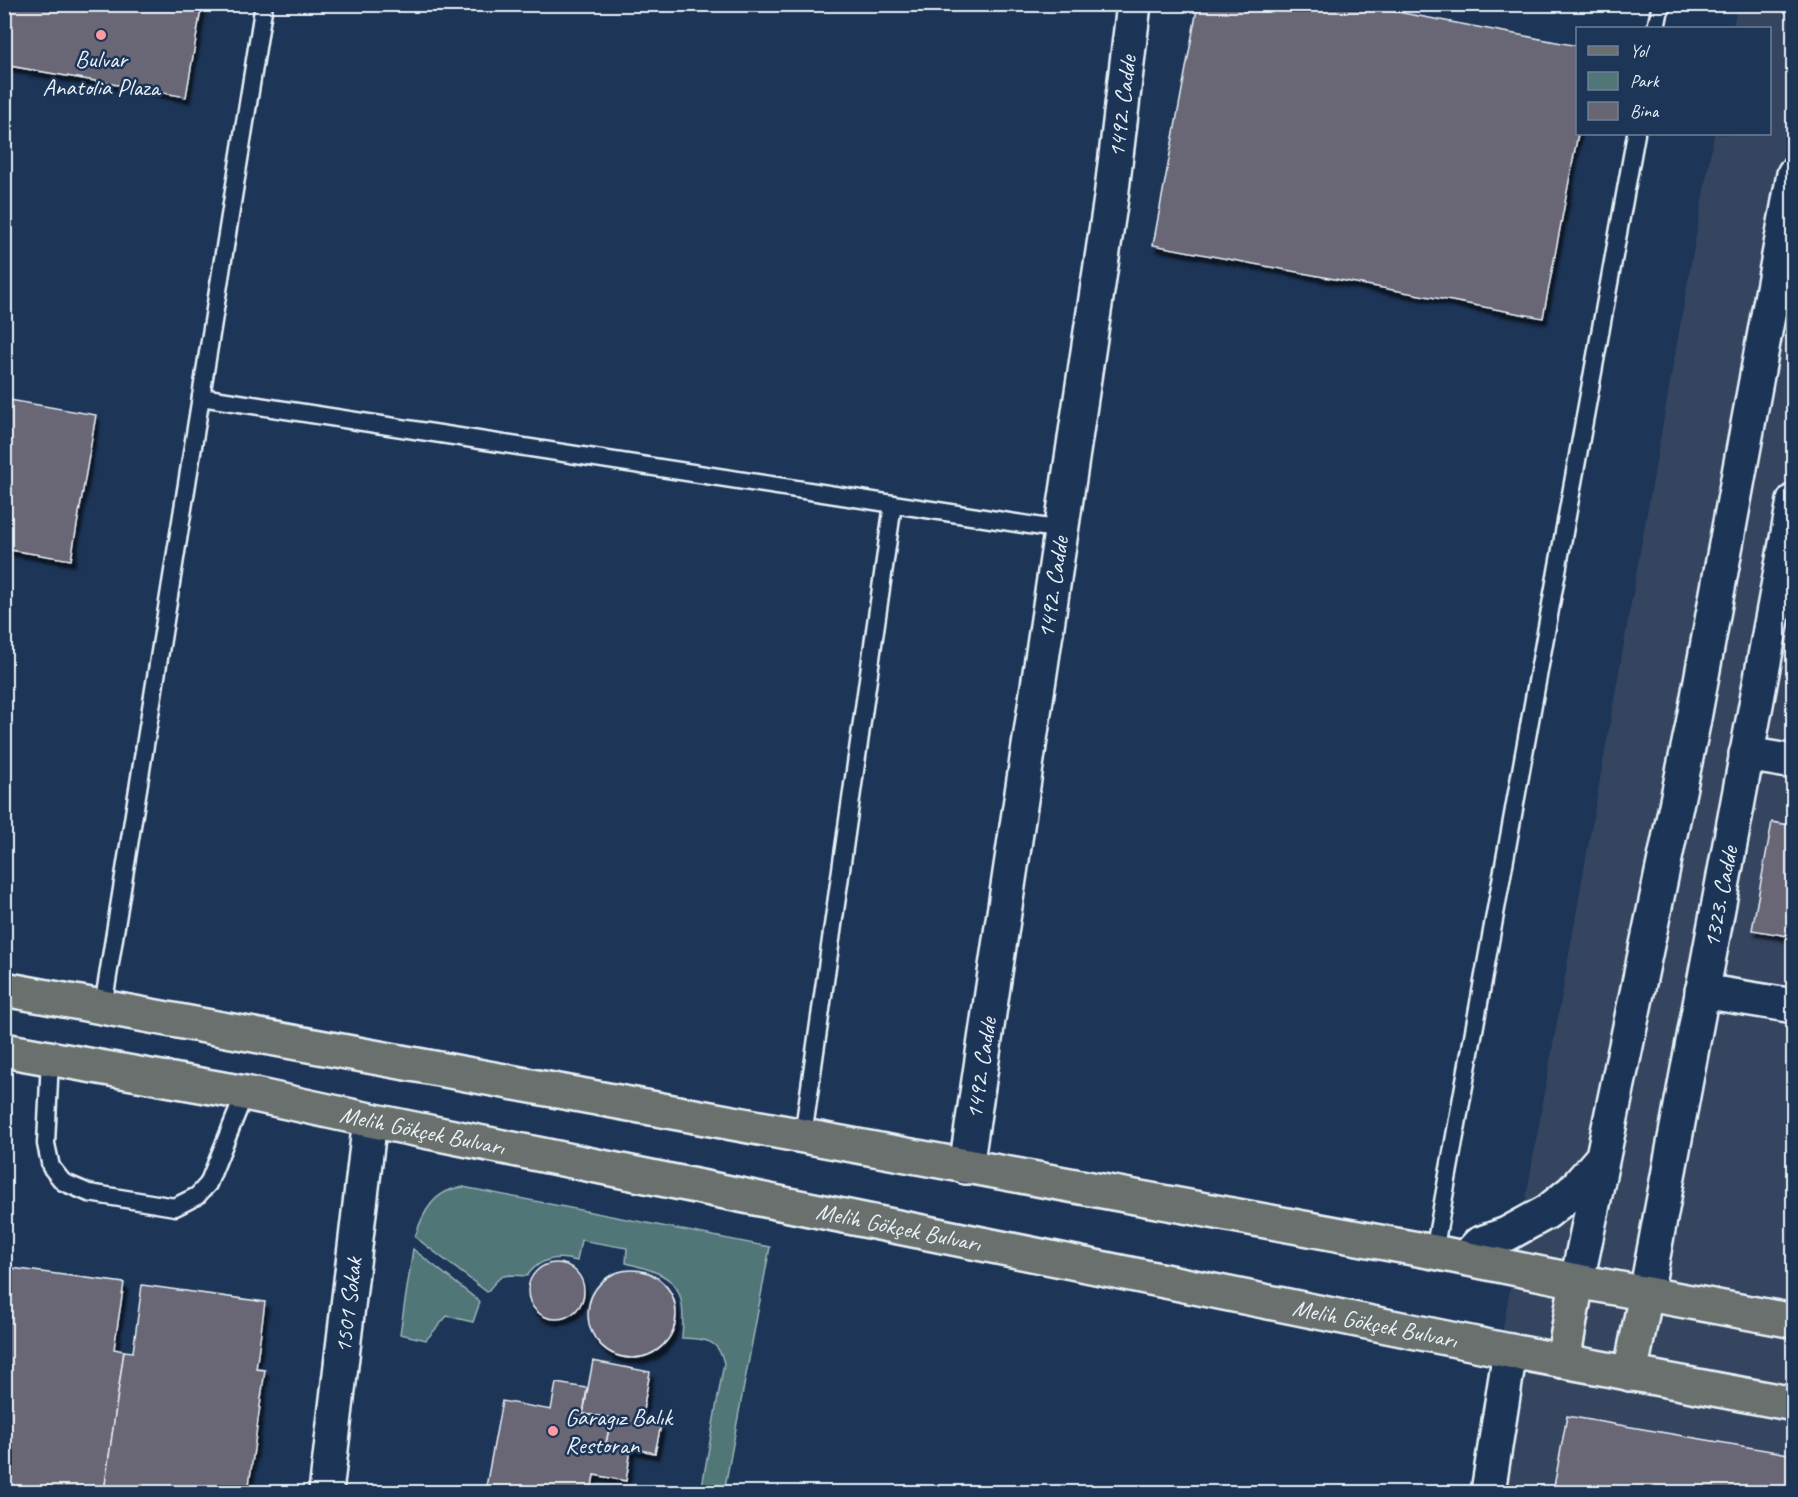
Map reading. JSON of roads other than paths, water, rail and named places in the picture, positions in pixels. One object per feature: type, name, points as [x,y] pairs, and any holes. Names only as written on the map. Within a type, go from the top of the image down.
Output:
[{"type":"main road","name":"1492. Cadde","points":[[966,1167],[1111,198],[1134,4]]},
{"type":"main road","points":[[1563,1361],[1577,1281],[1693,724],[1794,174]]},
{"type":"main road","name":"1323. Cadde","points":[[1646,1294],[1794,501]]},
{"type":"main road","points":[[1746,754],[1794,762]]},
{"type":"main road","points":[[4,989],[1434,1252],[1794,1322]]},
{"type":"main road","points":[[1702,991],[1794,1006]]},
{"type":"main road","name":"Melih Gökçek Bulvarı","points":[[4,1050],[245,1094],[1510,1351],[1794,1404]]},
{"type":"main road","name":"1501 Sokak","points":[[326,1492],[370,1120]]},
{"type":"main road","points":[[1466,1258],[1479,1244],[1507,1234],[1547,1212],[1573,1191],[1603,1157]]},
{"type":"main road","points":[[1630,1374],[1646,1294]]},
{"type":"main road","points":[[1488,1492],[1510,1351]]},
{"type":"lane","points":[[102,1007],[264,4]]},
{"type":"lane","points":[[1656,27],[1660,4]]},
{"type":"lane","points":[[1434,1252],[1636,135]]},
{"type":"lane","points":[[201,397],[1062,530]]},
{"type":"lane","points":[[803,1136],[893,504]]},
{"type":"lane","points":[[50,1059],[46,1144],[51,1167],[63,1182],[89,1193],[175,1207],[197,1196],[208,1184],[245,1094]]},
{"type":"place","name":"Bulvar Anatolia Plaza","points":[[101,35]]},
{"type":"place","name":"Garagız Balık Restoran","points":[[553,1431]]}]
